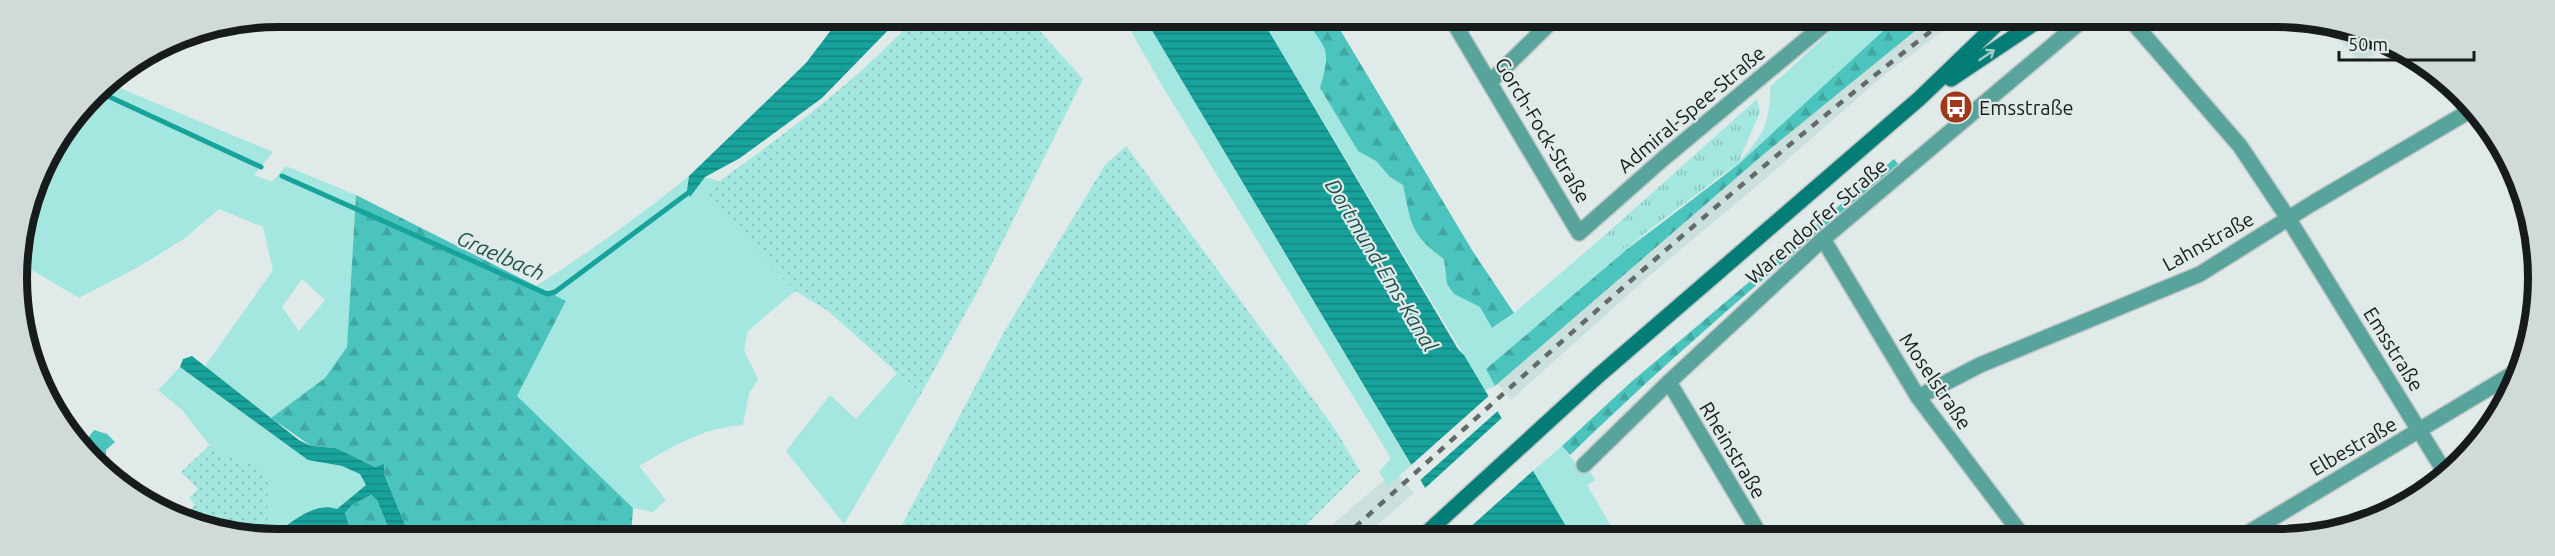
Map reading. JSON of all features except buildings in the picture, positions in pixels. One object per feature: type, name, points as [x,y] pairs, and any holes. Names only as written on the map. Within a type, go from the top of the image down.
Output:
[{"type":"main road","name":"Warendorfer Straße","points":[[1431,529],[1529,439],[1787,212],[1920,99],[1994,27]]},
{"type":"main road","name":"Warendorfer Straße","points":[[1920,99],[2028,27]]},
{"type":"street","name":"Gorch-Fock-Straße","points":[[1456,27],[1579,233]]},
{"type":"street","points":[[1490,82],[1546,27]]},
{"type":"street","name":"Admiral-Spee-Straße","points":[[1579,233],[1664,158],[1821,27]]},
{"type":"street","name":"Warendorfer Straße","points":[[1584,465],[1669,382],[1823,239],[2074,27]]},
{"type":"street","name":"Emsstraße","points":[[2138,27],[2240,146],[2288,218],[2442,467]]},
{"type":"street","name":"Lahnstraße","points":[[1918,398],[1980,365],[2200,274],[2288,218],[2466,113]]},
{"type":"street","name":"Moselstraße","points":[[1823,239],[1918,398],[2017,529]]},
{"type":"street","name":"Elbestraße","points":[[2255,529],[2508,377]]},
{"type":"street","name":"Rheinstraße","points":[[1669,382],[1757,529]]},
{"type":"shaded area","points":[[1920,27],[1948,27],[1883,76],[1648,277],[1511,400],[1497,383],[1505,375],[1764,154]]},
{"type":"shaded area","points":[[2334,34],[2358,40],[2384,51],[2359,61]]},
{"type":"shaded area","points":[[1399,476],[1414,493],[1372,529],[1327,529],[1384,480],[1388,485]]},
{"type":"green space","points":[[906,27],[1036,27],[1083,79],[982,283],[921,394],[828,311],[795,291],[702,194],[841,89]]},
{"type":"green space","points":[[1129,27],[1150,27],[1411,465],[1388,486],[1379,472],[1391,458],[1161,84]]},
{"type":"green space","points":[[1266,27],[1311,27],[1322,44],[1326,56],[1320,88],[1358,151],[1376,161],[1390,177],[1403,185],[1411,219],[1418,235],[1424,243],[1444,259],[1447,284],[1454,294],[1480,307],[1493,328],[1514,313],[1604,236],[1624,249],[1657,227],[1625,251],[1487,369],[1495,386],[1485,390]]},
{"type":"green space","points":[[1311,27],[1338,27],[1472,250],[1514,313],[1492,328],[1480,307],[1454,294],[1447,284],[1444,259],[1424,243],[1414,227],[1403,185],[1390,177],[1376,161],[1358,151],[1320,88],[1326,64],[1322,44]]},
{"type":"green space","points":[[1835,27],[1887,27],[1722,177],[1751,148],[1762,132],[1769,110],[1770,87]]},
{"type":"green space","points":[[1887,27],[1920,27],[1764,154],[1495,386],[1486,369],[1625,251],[1739,164]]},
{"type":"green space","points":[[116,86],[273,152],[254,175],[272,182],[286,166],[356,195],[347,347],[325,378],[271,418],[205,366],[273,270],[263,227],[219,209],[185,238],[140,266],[79,298],[28,267],[29,245],[40,197],[61,152],[89,113]],"holes":[[[302,279],[325,300],[299,331],[282,307]]]},
{"type":"green space","points":[[1757,99],[1760,112],[1738,163],[1624,249],[1604,236]]},
{"type":"green space","points":[[1126,146],[1333,426],[1360,471],[1302,529],[900,529],[1004,332],[1105,165]]},
{"type":"green space","points":[[1894,159],[1899,165],[1732,307],[1570,455],[1562,446],[1630,383]]},
{"type":"green space","points":[[689,176],[687,190],[705,177],[725,183],[715,200],[795,291],[748,331],[744,350],[758,379],[749,394],[743,425],[701,434],[639,466],[666,500],[653,512],[633,508],[517,396],[566,302],[536,286],[614,233]]},
{"type":"green space","points":[[1722,177],[1699,196],[1657,227]]},
{"type":"green space","points":[[356,195],[566,301],[517,396],[633,508],[632,529],[407,529],[384,474],[384,465],[375,467],[336,448],[311,446],[271,418],[325,378],[347,347]]},
{"type":"green space","points":[[180,367],[308,460],[342,466],[361,474],[366,485],[337,509],[319,508],[302,515],[282,529],[267,528],[266,514],[251,462],[214,451],[183,411],[158,390]]},
{"type":"green space","points":[[897,373],[921,394],[844,524],[786,451],[830,395],[856,419]]},
{"type":"green space","points":[[94,430],[107,434],[115,442],[106,450],[106,460],[86,440]]},
{"type":"green space","points":[[210,445],[214,451],[251,462],[268,479],[267,528],[229,524],[188,512],[195,505],[189,498],[198,489],[181,472]]},
{"type":"green space","points":[[1562,446],[1582,472],[1588,468],[1595,480],[1587,485],[1613,529],[1568,529],[1533,471]]},
{"type":"green space","points":[[371,495],[377,500],[389,529],[350,529],[345,513],[352,505]]},
{"type":"water","points":[[833,27],[891,27],[822,98],[740,158],[705,177],[690,197],[687,190],[689,176],[806,63]]},
{"type":"water","name":"Dortmund-Ems-Kanal","points":[[1150,27],[1266,27],[1568,529],[1450,529]]},
{"type":"water","points":[[192,356],[299,440],[311,446],[336,448],[375,467],[384,464],[384,474],[407,529],[389,529],[377,500],[371,495],[352,505],[345,513],[350,529],[282,529],[302,515],[319,508],[337,509],[366,485],[360,474],[342,466],[308,460],[180,367],[183,359]]},
{"type":"pier","points":[[1491,394],[1500,409],[1418,482],[1409,467]]},
{"type":"pier","points":[[1504,416],[1535,469],[1468,529],[1447,529],[1423,490]]},
{"type":"waterway","name":"Graelbach","points":[[107,95],[261,167]]},
{"type":"waterway","name":"Graelbach","points":[[282,176],[547,294],[555,292],[692,190]]},
{"type":"railway","points":[[1353,529],[1716,207],[1937,27]]},
{"type":"place","name":"Emsstraße","points":[[1956,107]]}]
